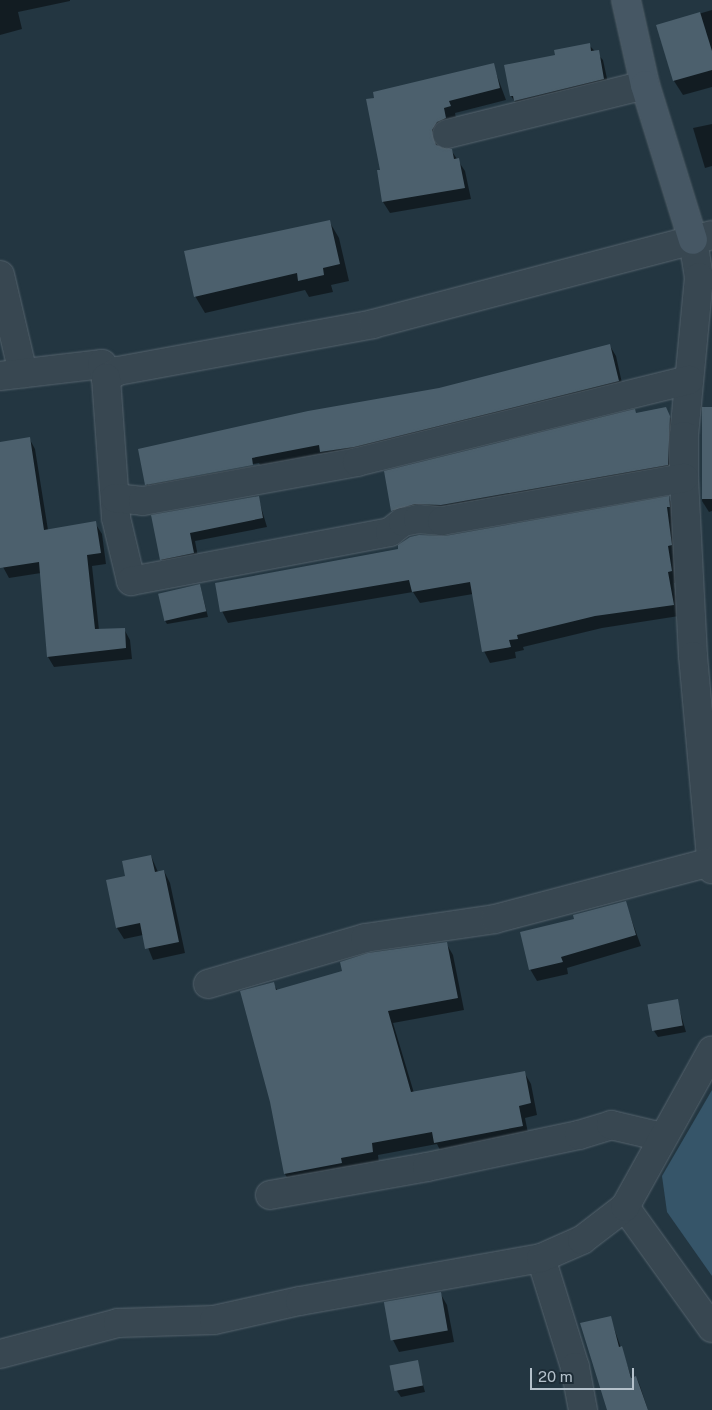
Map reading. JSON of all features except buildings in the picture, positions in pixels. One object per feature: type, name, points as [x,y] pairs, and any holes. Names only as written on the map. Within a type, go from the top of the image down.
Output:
[{"type":"street","points":[[208,984],[365,938],[495,919],[711,865],[692,656],[684,478],[688,380],[703,237],[645,85],[626,0]]},
{"type":"street","points":[[447,134],[645,85]]},
{"type":"street","points":[[106,378],[118,371],[373,324],[703,237]]},
{"type":"street","points":[[0,275],[11,375],[102,364],[106,378],[115,498],[132,581],[390,532],[403,522],[418,519],[442,521],[684,478]]},
{"type":"street","points":[[115,498],[143,501],[357,462],[688,380]]},
{"type":"street","points":[[0,1354],[118,1323],[214,1320],[300,1301],[541,1258],[582,1240],[626,1207],[662,1137],[712,1050]]},
{"type":"street","points":[[270,1194],[427,1168],[579,1135],[611,1125],[662,1137]]},
{"type":"street","points":[[626,1207],[712,1328]]},
{"type":"street","points":[[541,1258],[575,1366],[583,1410]]},
{"type":"water","points":[[712,1090],[712,1276],[667,1212],[662,1176]]}]
